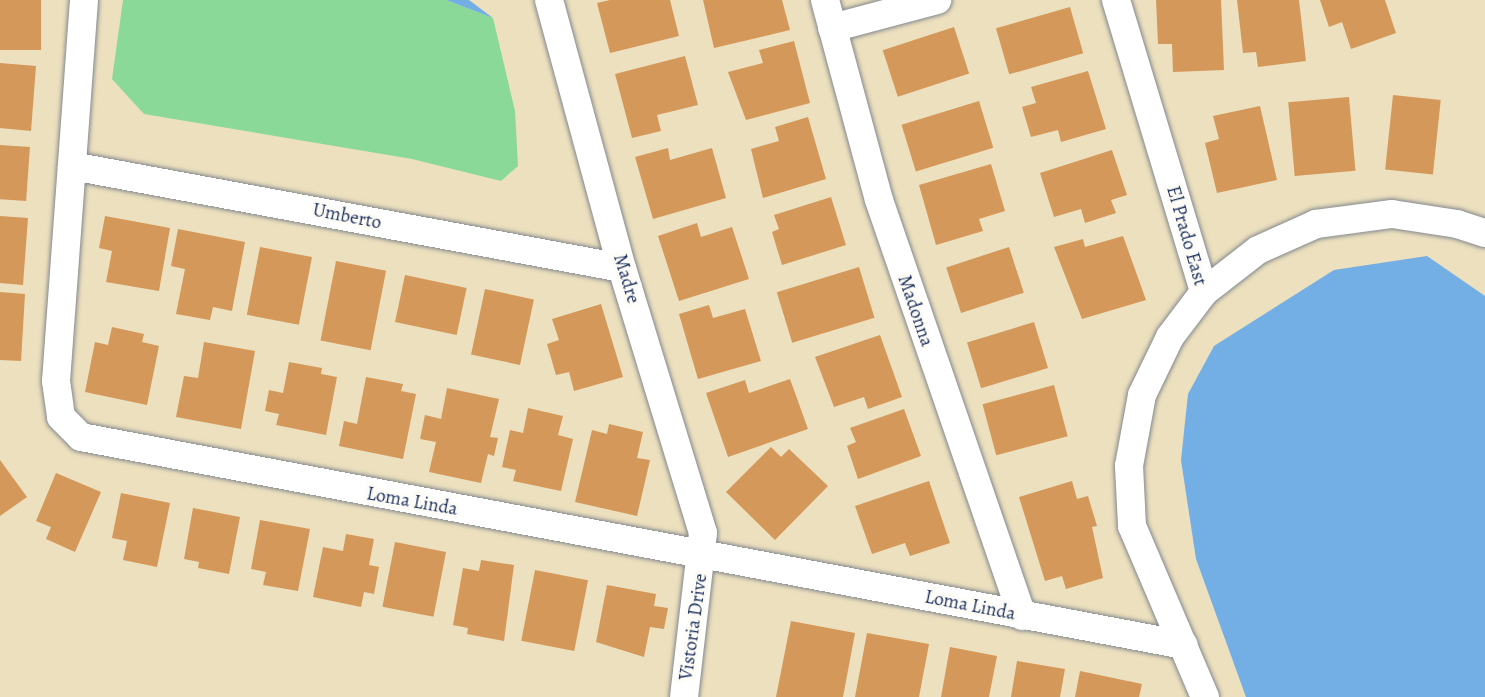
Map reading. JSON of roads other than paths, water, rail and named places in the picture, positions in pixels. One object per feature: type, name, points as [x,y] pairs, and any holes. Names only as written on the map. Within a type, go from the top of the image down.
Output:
[{"type":"street","name":"Loma Linda","points":[[84,0],[56,389],[61,417],[80,437],[1184,645]]},
{"type":"street","name":"Madre","points":[[549,0],[622,268],[696,502],[704,556]]},
{"type":"street","name":"Madonna","points":[[825,0],[911,300],[1022,616]]},
{"type":"street","points":[[832,28],[936,0]]},
{"type":"street","name":"El Prado East","points":[[1116,0],[1204,292],[1170,337],[1148,380],[1129,467],[1137,546],[1206,697]]},
{"type":"street","name":"Umberto","points":[[72,166],[622,268]]},
{"type":"street","points":[[1204,292],[1240,262],[1278,239],[1347,217],[1424,217],[1485,233]]},
{"type":"street","name":"Vistoria Drive","points":[[684,697],[704,556]]},
{"type":"water","points":[[446,0],[469,0],[493,18]]},
{"type":"water","points":[[1427,256],[1485,296],[1485,697],[1246,697],[1196,559],[1181,460],[1188,394],[1214,346],[1334,270]]}]
